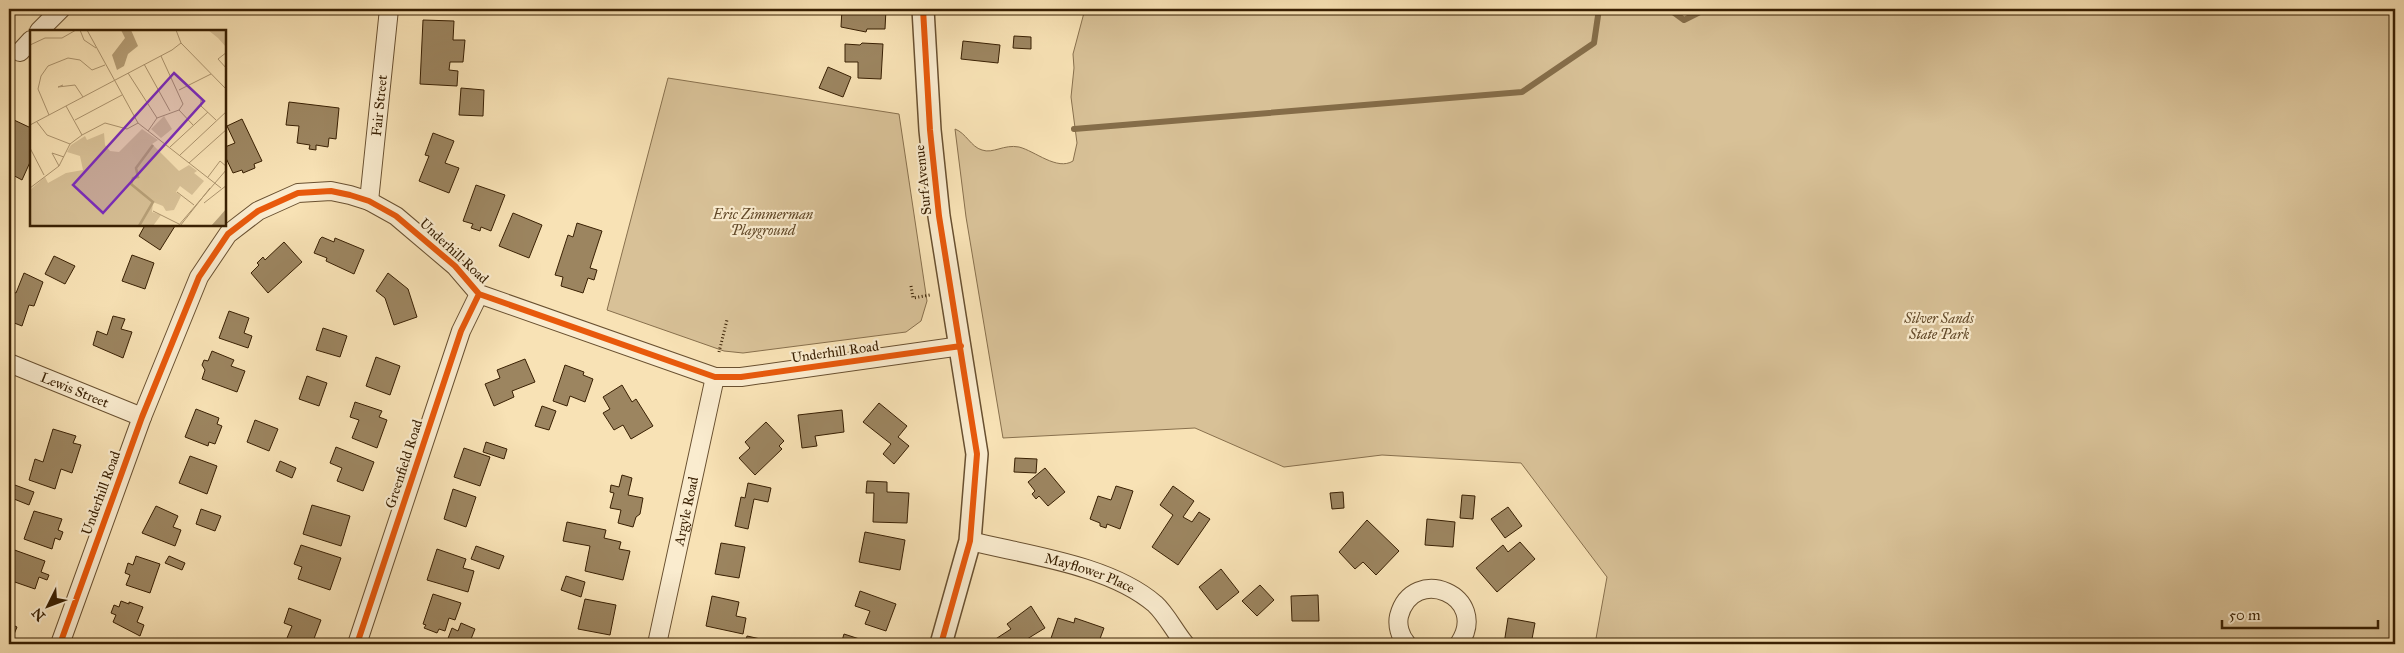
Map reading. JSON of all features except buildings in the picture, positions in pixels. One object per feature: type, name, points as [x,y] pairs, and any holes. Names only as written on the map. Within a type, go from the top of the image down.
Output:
[{"type":"street","points":[[41,30],[61,9]]},
{"type":"street","name":"Fair Street","points":[[369,201],[389,9]]},
{"type":"street","name":"Surf Avenue","points":[[924,9],[930,130],[938,216],[961,346],[977,454],[970,541],[942,644]]},
{"type":"street","name":"Underhill Road","points":[[60,644],[142,417],[199,277],[228,234],[258,211],[298,193],[331,191],[369,201],[396,216],[418,232],[455,266],[479,294],[715,376],[741,377],[961,346]]},
{"type":"street","name":"Greenfield Road","points":[[357,644],[461,331],[479,294]]},
{"type":"street","name":"Lewis Street","points":[[9,363],[142,417]]},
{"type":"street","name":"Argyle Road","points":[[657,644],[715,376]]},
{"type":"street","name":"Mayflower Place","points":[[970,541],[1090,570],[1126,585],[1156,605],[1185,644]]},
{"type":"street","points":[[1406,644],[1399,631],[1398,620],[1401,609],[1407,600],[1416,593],[1437,589],[1448,592],[1463,607],[1466,627],[1459,644]]},
{"type":"path","points":[[910,286],[913,298],[933,294]]},
{"type":"path","points":[[718,352],[727,320]]},
{"type":"green space","name":"Silver Sands State Park","points":[[1085,9],[2395,9],[2395,644],[1595,644],[1607,577],[1521,463],[1382,455],[1284,467],[1195,428],[1003,438],[966,217],[955,129],[982,150],[990,151],[1014,146],[1060,164],[1073,161],[1077,143],[1071,97],[1074,68],[1073,54]]},
{"type":"green space","name":"Eric Zimmerman Playground","points":[[668,78],[899,114],[927,301],[921,321],[906,332],[743,353],[724,351],[607,310]]},
{"type":"waterway","points":[[1074,129],[1522,92],[1594,43],[1599,9]]},
{"type":"waterway","points":[[1669,9],[1684,20],[1706,9]]},
{"type":"cycle path","points":[[923,9],[930,130],[939,216],[977,454],[970,541],[941,644]]},
{"type":"cycle path","points":[[60,644],[142,417],[199,277],[228,234],[258,211],[298,193],[331,191],[369,201],[396,216],[455,266],[479,294],[715,377],[741,377],[961,346]]},
{"type":"cycle path","points":[[357,644],[461,331],[479,294]]}]
